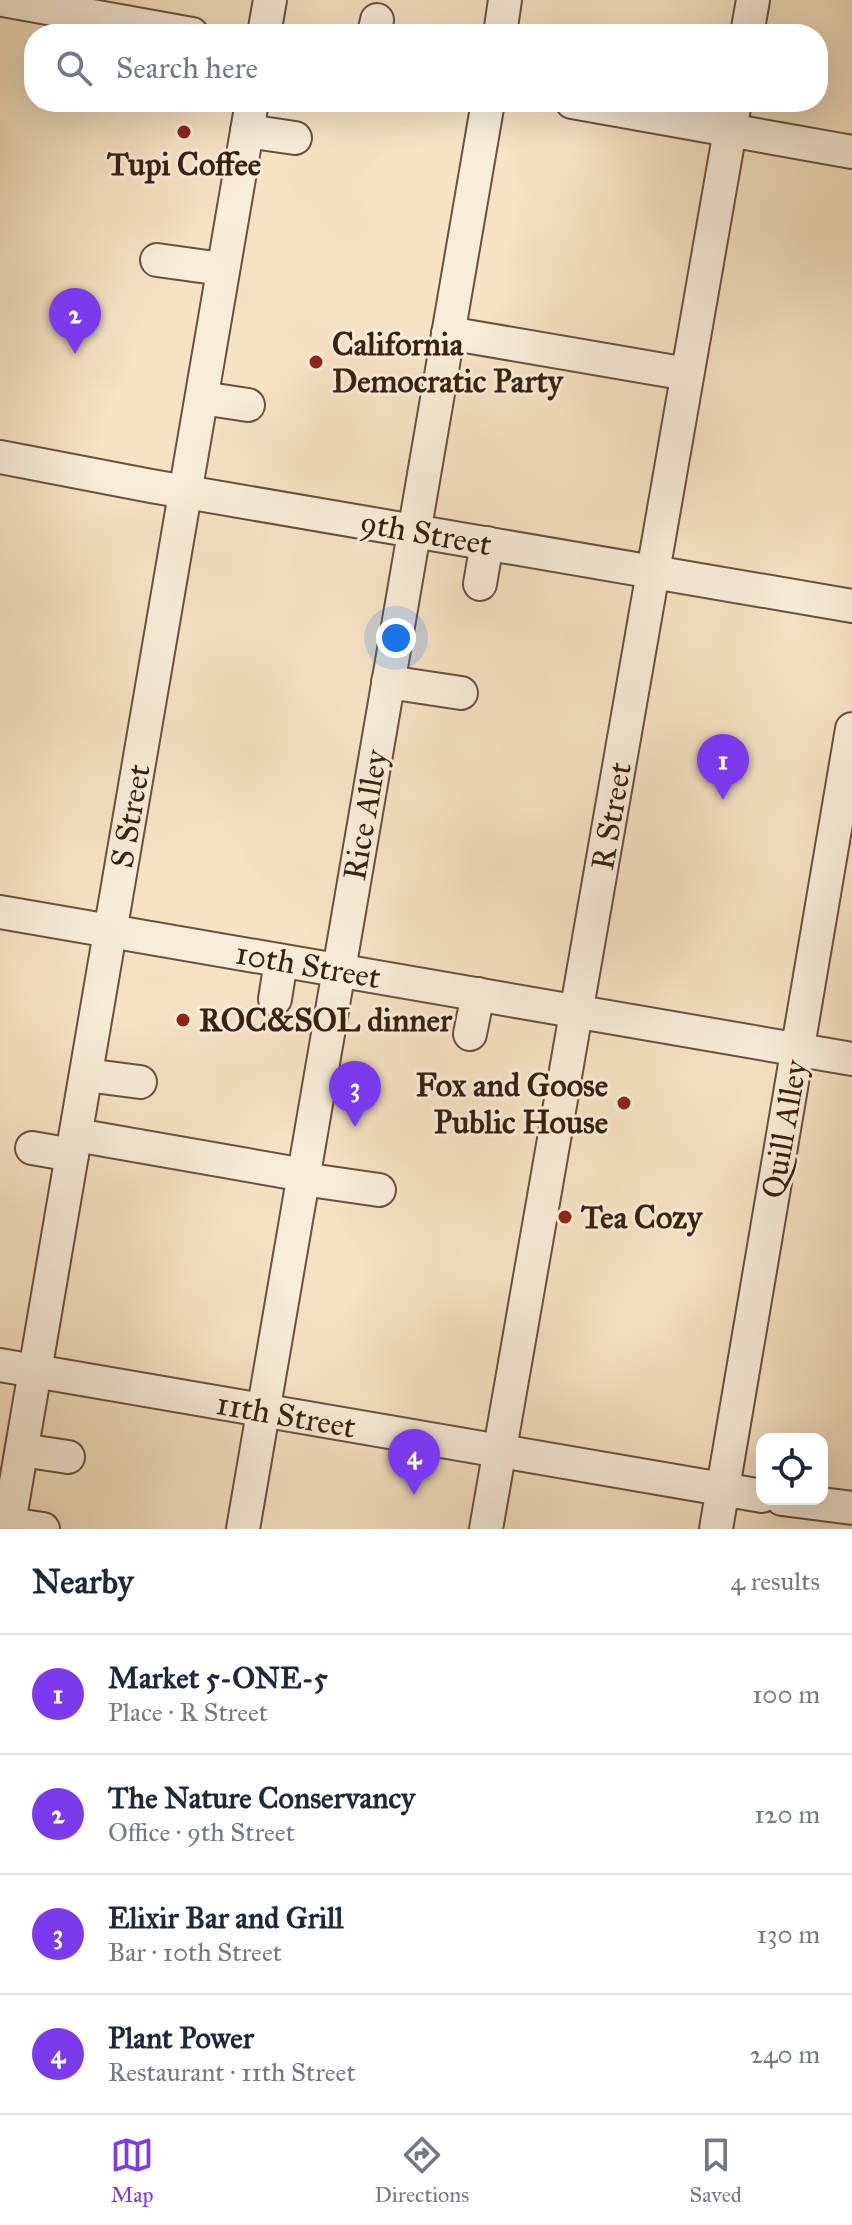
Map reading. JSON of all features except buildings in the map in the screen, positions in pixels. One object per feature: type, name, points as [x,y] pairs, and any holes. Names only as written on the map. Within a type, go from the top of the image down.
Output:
[{"type":"street","points":[[266,24],[270,0]]},
{"type":"street","points":[[501,24],[505,0]]},
{"type":"street","points":[[749,24],[753,0]]},
{"type":"street","points":[[22,2],[139,24]]},
{"type":"street","name":"Rice Alley","points":[[243,1529],[258,1492],[263,1411],[304,1224],[303,1177],[414,531],[452,252],[486,112]]},
{"type":"street","points":[[686,112],[732,116],[852,152]]},
{"type":"street","points":[[250,116],[295,138]]},
{"type":"street","name":"S Street","points":[[9,1526],[250,116]]},
{"type":"street","name":"R Street","points":[[486,1529],[732,116]]},
{"type":"street","points":[[157,260],[222,269]]},
{"type":"street","points":[[443,324],[687,374]]},
{"type":"street","points":[[202,398],[248,405]]},
{"type":"street","name":"9th Street","points":[[0,457],[186,492],[852,606]]},
{"type":"street","points":[[480,584],[487,543]]},
{"type":"street","points":[[388,682],[461,693]]},
{"type":"street","name":"Quill Alley","points":[[716,1529],[852,729]]},
{"type":"street","name":"10th Street","points":[[0,912],[852,1059]]},
{"type":"street","points":[[275,999],[281,961]]},
{"type":"street","points":[[470,1034],[478,994]]},
{"type":"street","points":[[86,1075],[140,1082]]},
{"type":"street","points":[[32,1148],[74,1145],[379,1190]]},
{"type":"street","name":"11th Street","points":[[0,1365],[756,1495]]},
{"type":"street","points":[[22,1450],[68,1457]]},
{"type":"street","points":[[828,1505],[852,1508]]},
{"type":"street","points":[[9,1526],[43,1529]]},
{"type":"place","name":"Tupi Coffee","points":[[184,132]]},
{"type":"place","name":"The Nature Conservancy","points":[[75,354]]},
{"type":"place","name":"California Democratic Party","points":[[316,362]]},
{"type":"place","name":"Market 5-ONE-5","points":[[723,800]]},
{"type":"place","name":"ROC&SOL dinner","points":[[183,1020]]},
{"type":"place","name":"Fox and Goose Public House","points":[[624,1103]]},
{"type":"place","name":"Elixir Bar and Grill","points":[[355,1127]]},
{"type":"place","name":"Tea Cozy","points":[[565,1217]]},
{"type":"place","name":"Plant Power","points":[[414,1495]]}]
